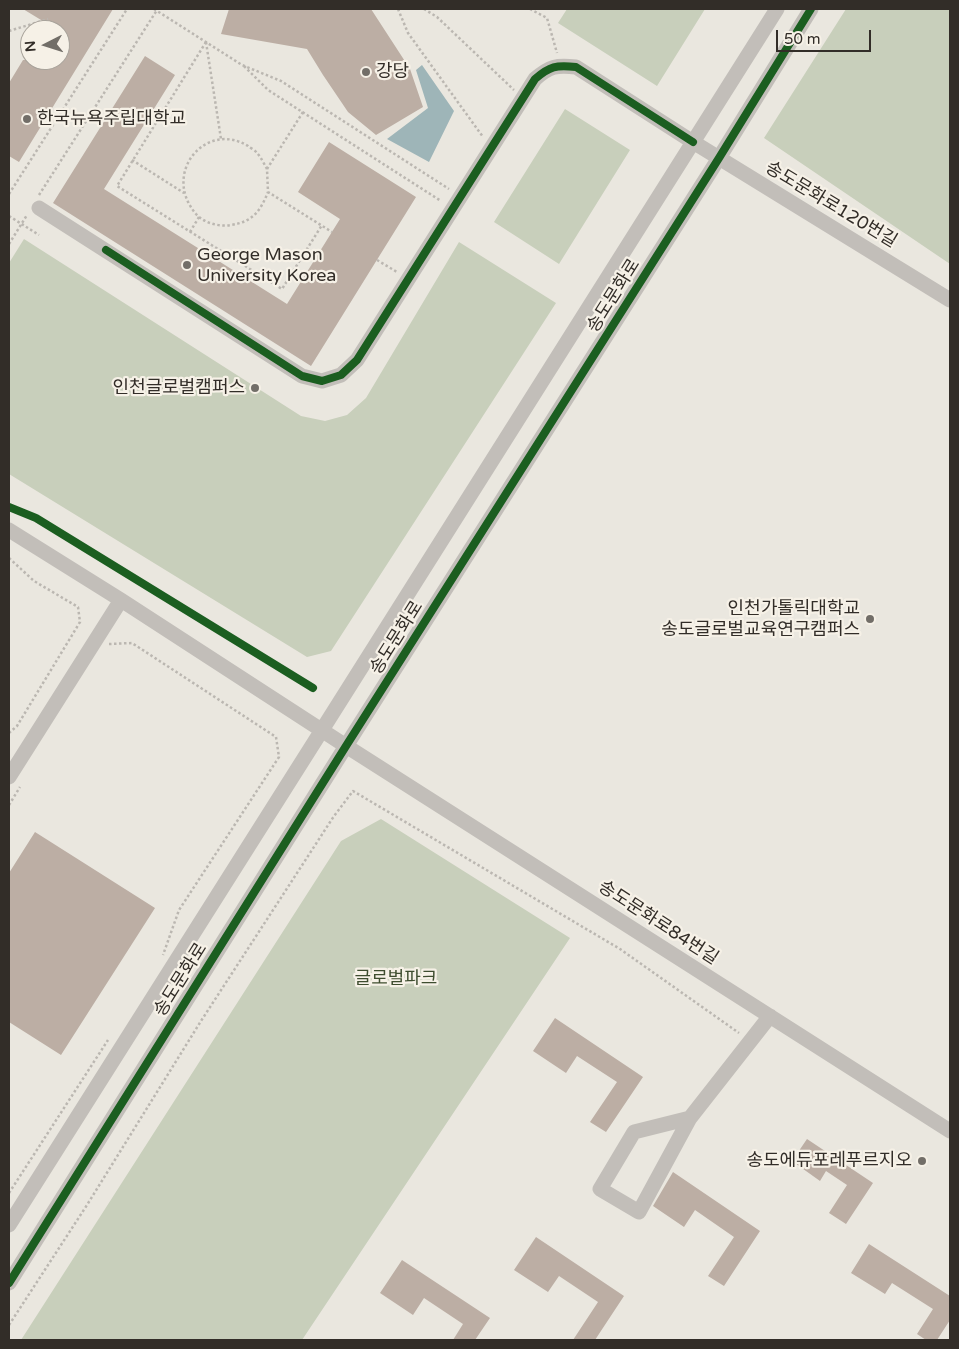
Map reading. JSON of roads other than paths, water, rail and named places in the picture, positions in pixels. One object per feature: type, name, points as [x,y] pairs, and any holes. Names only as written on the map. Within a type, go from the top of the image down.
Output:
[{"type":"street","name":"송도문화로","points":[[9,1225],[777,9]]},
{"type":"street","name":"송도문화로","points":[[9,1283],[346,746],[719,158],[811,9]]},
{"type":"street","name":"송도문화로120번길","points":[[36,205],[101,240],[302,376],[322,381],[340,375],[357,360],[535,79],[546,70],[560,66],[576,68],[950,300]]},
{"type":"street","name":"송도문화로84번길","points":[[9,530],[950,1131]]},
{"type":"street","points":[[11,768],[121,600]]},
{"type":"street","points":[[690,1118],[634,1132],[600,1189],[639,1212],[690,1118],[770,1016]]},
{"type":"water","points":[[422,65],[454,111],[429,162],[387,139],[428,108],[416,70]]},
{"type":"place","name":"강당","points":[[366,72]]},
{"type":"place","name":"한국뉴욕주립대학교","points":[[27,119]]},
{"type":"place","name":"George Mason University Korea","points":[[187,265]]},
{"type":"place","name":"인천글로벌캠퍼스","points":[[255,388]]},
{"type":"place","name":"인천가톨릭대학교 송도글로벌교육연구캠퍼스","points":[[870,619]]},
{"type":"place","name":"송도에듀포레푸르지오","points":[[922,1161]]},
{"type":"park label","name":"글로벌파크","points":[[396,979]]}]
